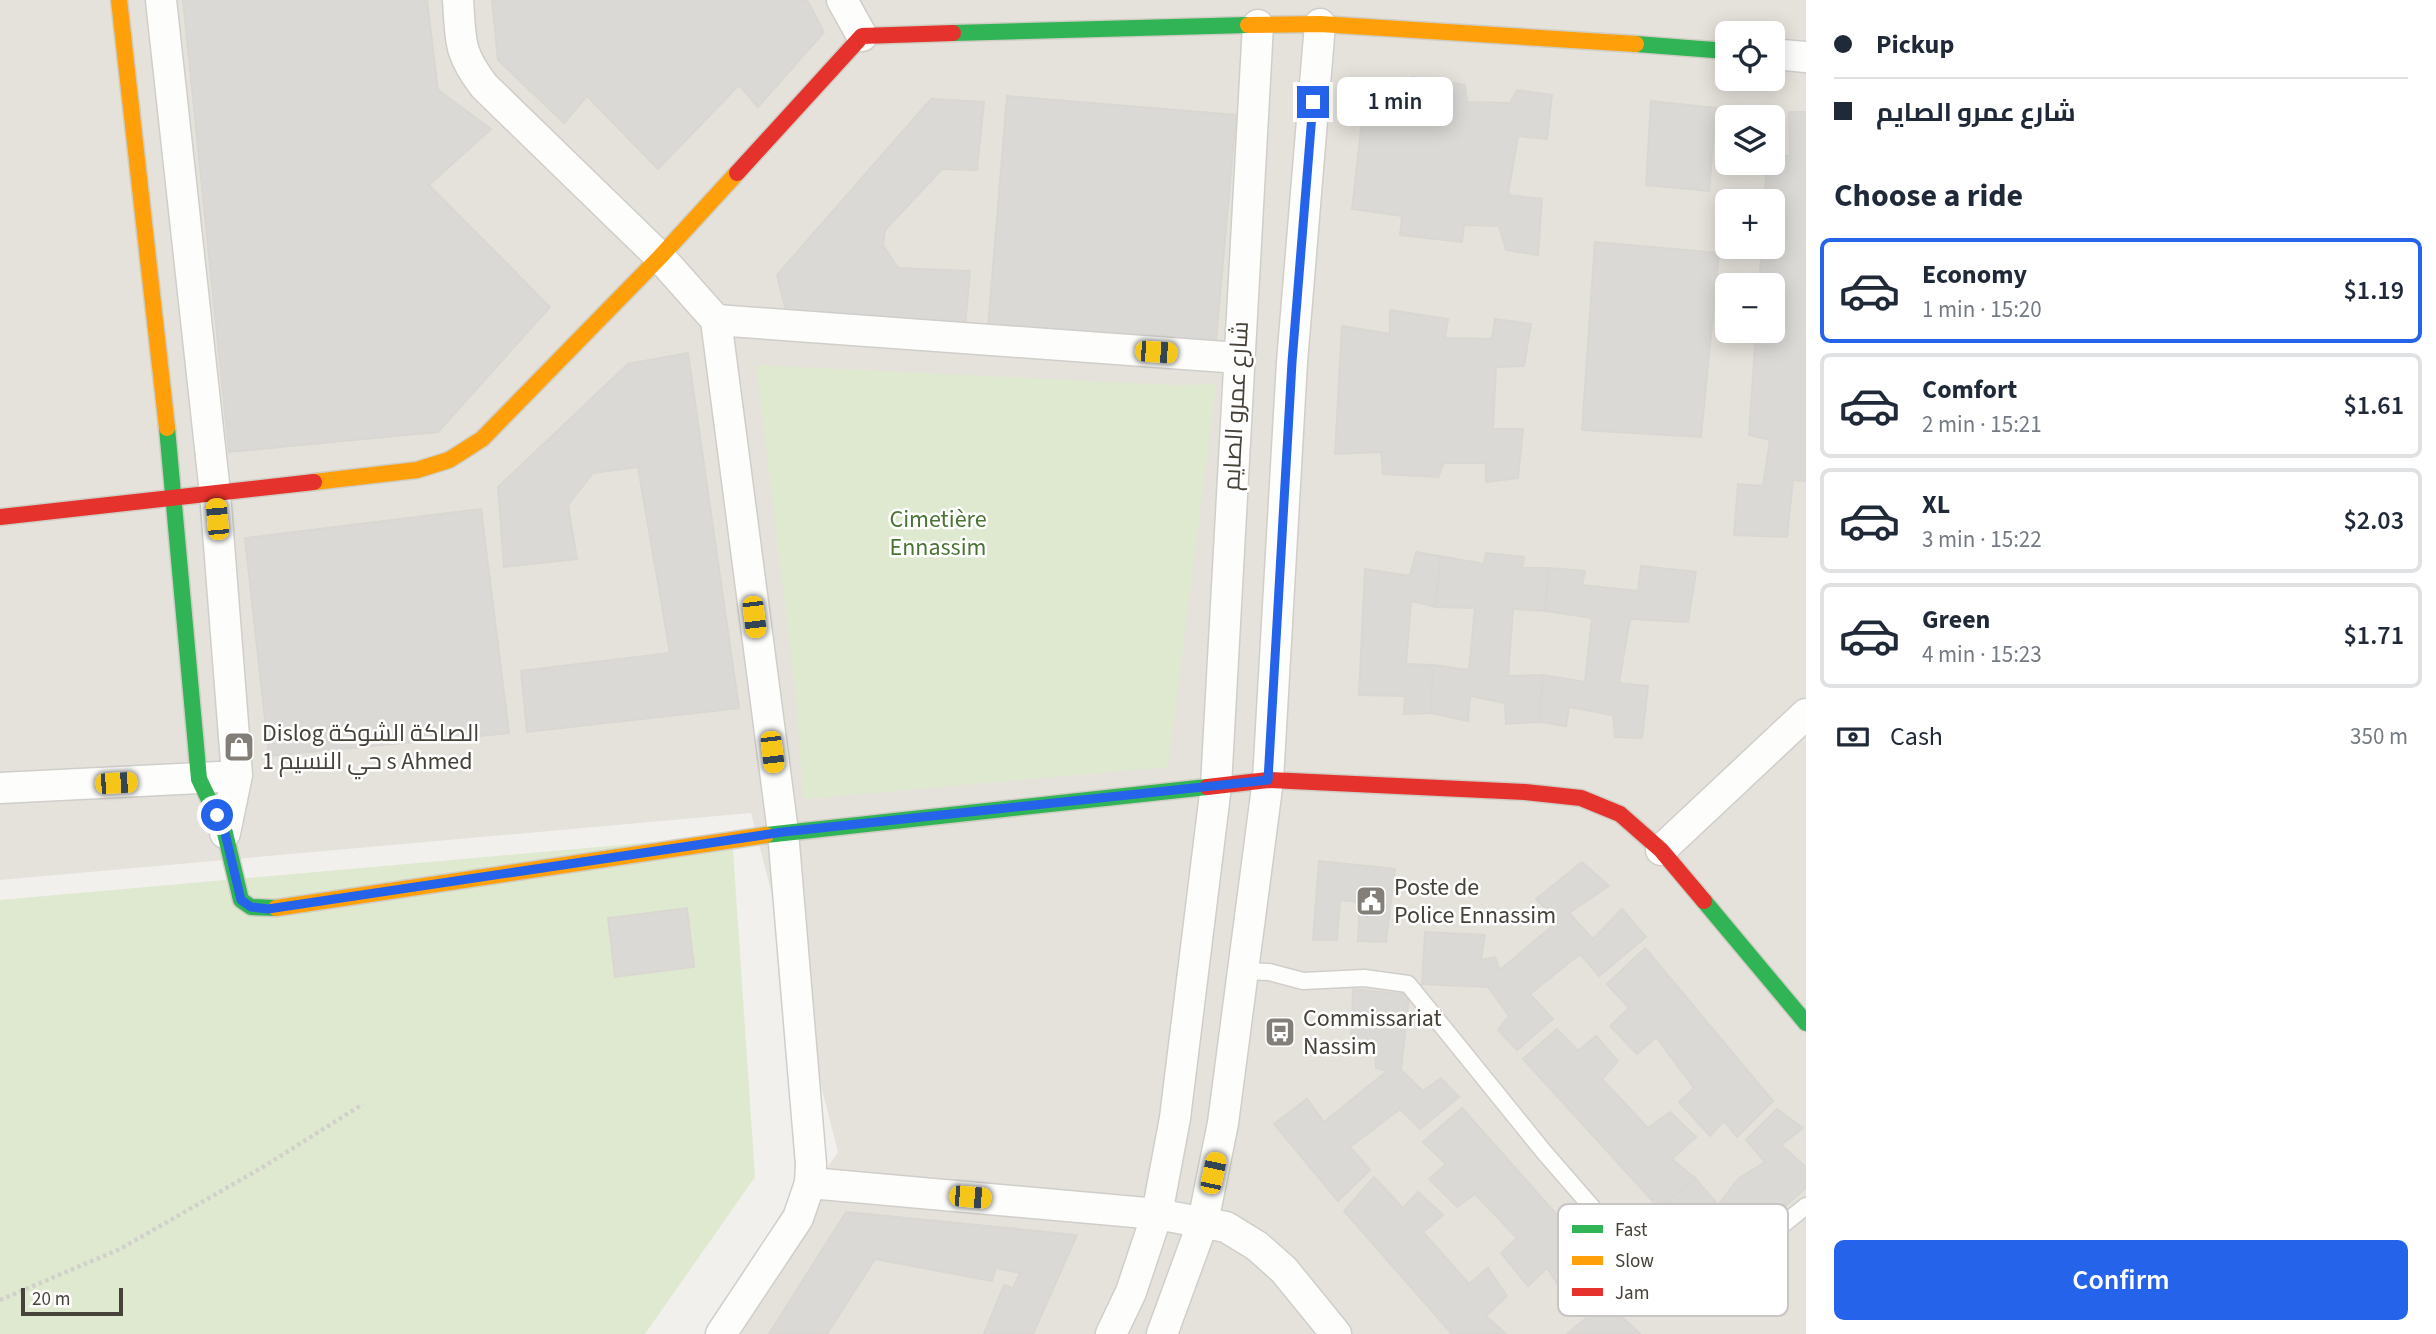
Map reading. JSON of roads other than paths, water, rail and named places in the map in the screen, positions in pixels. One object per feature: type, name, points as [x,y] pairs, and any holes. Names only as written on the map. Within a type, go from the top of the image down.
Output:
[{"type":"street","points":[[119,0],[175,496],[199,779],[225,833],[241,900],[251,907],[268,909],[783,832],[1268,780],[1498,791],[1581,798],[1620,814],[1661,850],[1806,1023]]},
{"type":"street","points":[[161,0],[215,493],[237,775],[225,833]]},
{"type":"street","points":[[458,0],[461,47],[469,66],[484,86],[660,257],[716,320],[783,832],[811,1164],[810,1183],[798,1218],[721,1334]]},
{"type":"street","points":[[842,0],[862,36]]},
{"type":"street","points":[[0,517],[418,470],[449,460],[482,439],[660,257],[862,36],[1320,24],[1715,50]]},
{"type":"street","points":[[1162,1334],[1203,1222],[1223,1123],[1268,780],[1292,362],[1320,24]]},
{"type":"street","name":"شارع عمرو الصايم","points":[[1111,1334],[1131,1292],[1157,1214],[1175,1118],[1216,786],[1258,25]]},
{"type":"street","points":[[1785,55],[1806,57]]},
{"type":"street","points":[[716,320],[1239,358]]},
{"type":"street","points":[[1661,850],[1806,714]]},
{"type":"street","points":[[0,788],[237,775]]},
{"type":"street","points":[[810,1183],[1157,1214],[1227,1227],[1257,1246],[1284,1270],[1336,1334]]},
{"type":"lane","points":[[1243,971],[1269,972],[1303,981],[1364,978],[1408,984],[1589,1204]]},
{"type":"lane","points":[[1788,1220],[1806,1206]]},
{"type":"place","name":"Dislog الصاكة الشوكة حي النسيم 1 s Ahmed","points":[[239,747]]},
{"type":"place","name":"Poste de Police Ennassim","points":[[1371,901]]},
{"type":"place","name":"Commissariat Nassim","points":[[1280,1032]]},
{"type":"park label","name":"Cimetière Ennassim","points":[[938,533]]}]
